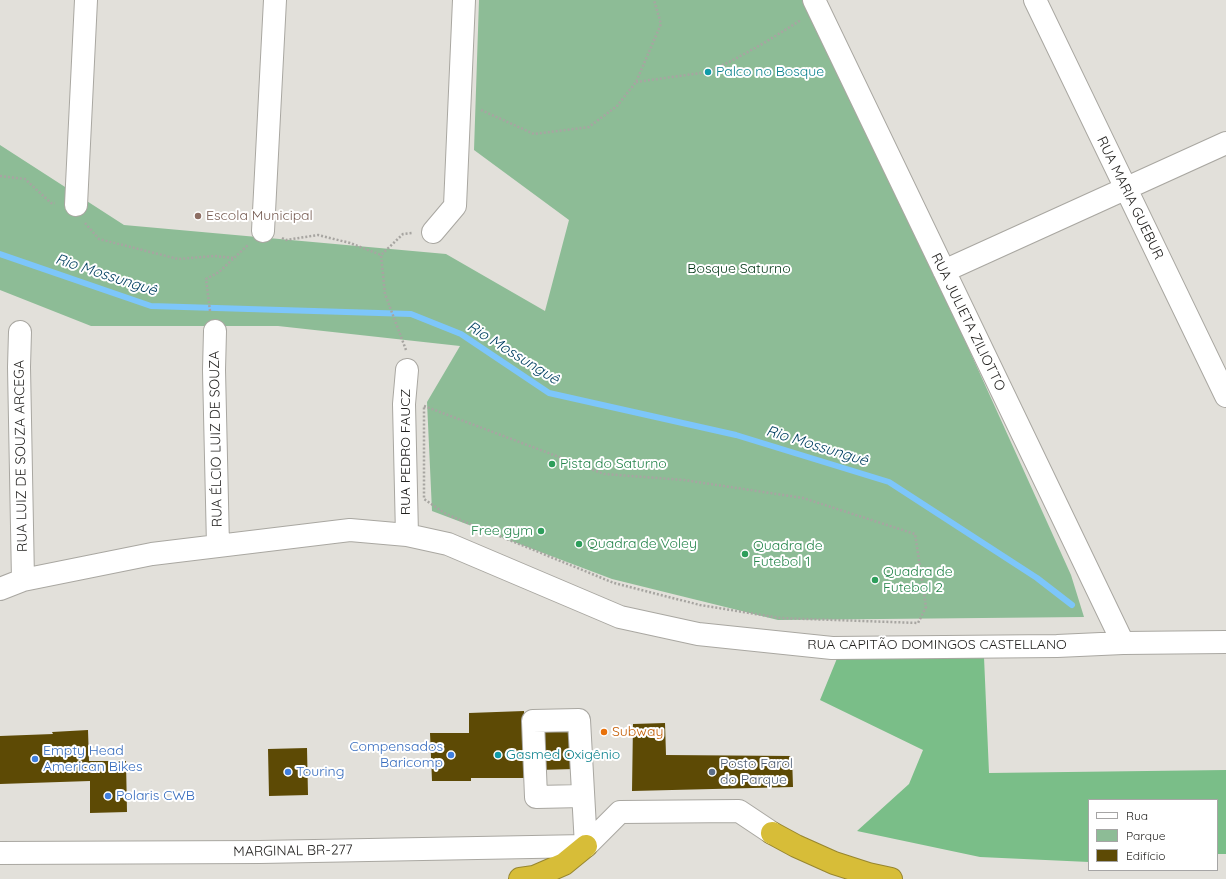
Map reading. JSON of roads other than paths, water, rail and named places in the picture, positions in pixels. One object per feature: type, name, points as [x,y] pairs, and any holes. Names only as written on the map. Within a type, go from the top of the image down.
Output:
[{"type":"highway","points":[[772,833],[796,846],[834,863],[868,874],[891,879]]},
{"type":"highway","points":[[520,879],[534,876],[564,864],[586,846]]},
{"type":"street","points":[[76,205],[86,0]]},
{"type":"street","points":[[263,231],[275,0]]},
{"type":"street","points":[[433,232],[455,206],[464,0]]},
{"type":"street","name":"RUA JULIETA ZILIOTTO","points":[[814,0],[1123,643]]},
{"type":"street","name":"RUA MARIA GUEBUR","points":[[1035,0],[1226,396]]},
{"type":"street","points":[[944,271],[1226,142]]},
{"type":"street","name":"RUA ÉLCIO LUIZ DE SOUZA","points":[[215,331],[214,370],[218,546]]},
{"type":"street","name":"RUA LUIZ DE SOUZA ARCEGA","points":[[20,332],[19,367],[23,580]]},
{"type":"street","name":"RUA PEDRO FAUCZ","points":[[406,535],[404,404],[407,360]]},
{"type":"street","name":"RUA CAPITÃO DOMINGOS CASTELLANO","points":[[0,589],[23,580],[152,554],[350,530],[406,535],[448,544],[620,616],[698,634],[832,648],[1057,646],[1123,643],[1226,642]]},
{"type":"street","points":[[583,796],[586,846]]},
{"type":"street","points":[[586,846],[620,812],[739,811],[772,833]]},
{"type":"street","name":"MARGINAL BR-277","points":[[0,853],[260,852],[586,846]]},
{"type":"waterway","name":"Rio Mossunguê","points":[[0,254],[151,306],[411,314],[461,334],[549,393],[736,435],[889,482],[1037,578],[1072,605]]},
{"type":"place","name":"Palco no Bosque","points":[[708,72]]},
{"type":"place","name":"Escola Municipal","points":[[198,216]]},
{"type":"place","name":"Pista do Saturno","points":[[552,464]]},
{"type":"place","name":"Free gym","points":[[541,531]]},
{"type":"place","name":"Quadra de Voley","points":[[579,544]]},
{"type":"place","name":"Quadra de Futebol 1","points":[[745,554]]},
{"type":"place","name":"Quadra de Futebol 2","points":[[875,580]]},
{"type":"place","name":"Subway","points":[[604,732]]},
{"type":"place","name":"Compensados Baricomp","points":[[451,755]]},
{"type":"place","name":"Gasmed Oxigênio","points":[[498,755]]},
{"type":"place","name":"Empty Head American Bikes","points":[[35,759]]},
{"type":"place","name":"Touring","points":[[288,772]]},
{"type":"place","name":"Posto Farol do Parque","points":[[712,772]]},
{"type":"place","name":"Polaris CWB","points":[[108,796]]},
{"type":"park label","name":"Bosque Saturno","points":[[739,269]]}]
